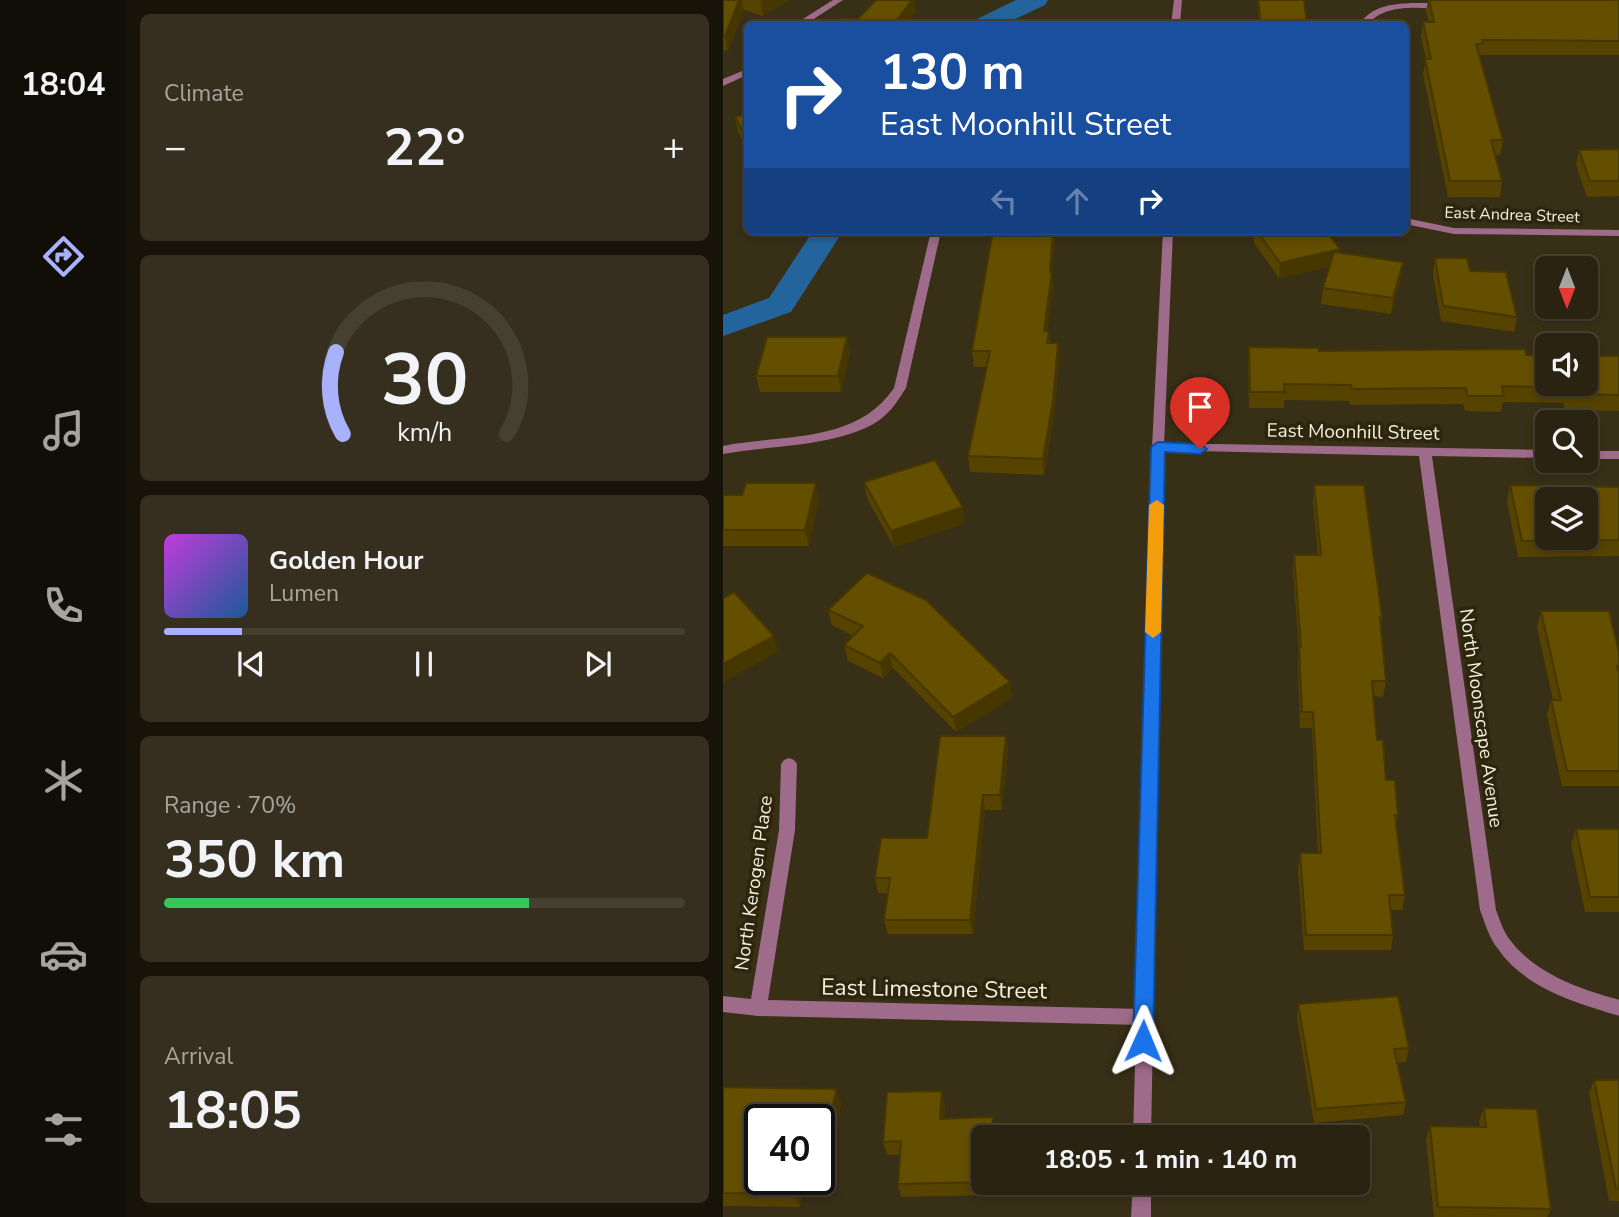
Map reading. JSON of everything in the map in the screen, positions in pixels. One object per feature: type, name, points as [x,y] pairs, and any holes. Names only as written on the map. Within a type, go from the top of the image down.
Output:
[{"type":"street","points":[[804,21],[839,0]]},
{"type":"street","points":[[1176,21],[1177,0]]},
{"type":"street","points":[[1367,21],[1376,12],[1410,5],[1452,6]]},
{"type":"street","points":[[723,83],[744,73]]},
{"type":"street","name":"East Andrea Street","points":[[1409,222],[1454,231],[1619,233]]},
{"type":"street","points":[[723,450],[843,433],[864,425],[891,403],[900,388],[935,235]]},
{"type":"street","points":[[1142,1125],[1158,447],[1168,235]]},
{"type":"street","name":"East Moonhill Street","points":[[1158,447],[1535,454]]},
{"type":"street","name":"North Moonscape Avenue","points":[[1425,453],[1488,910],[1503,944],[1534,973],[1573,994],[1619,1008]]},
{"type":"street","points":[[1598,455],[1619,455]]},
{"type":"street","name":"North Kerogen Place","points":[[758,1008],[787,830],[789,764]]},
{"type":"street","name":"East Limestone Street","points":[[723,1004],[758,1008],[1143,1017]]},
{"type":"street","points":[[1141,1195],[1141,1217]]},
{"type":"building","points":[[723,0],[739,0],[725,36],[723,36]]},
{"type":"building","points":[[876,0],[912,0],[896,21],[840,21],[842,18],[857,20]]},
{"type":"building","points":[[1258,0],[1304,0],[1307,21],[1261,21]]},
{"type":"building","points":[[1429,0],[1619,0],[1619,41],[1482,40],[1483,44],[1476,44],[1503,140],[1491,140],[1502,181],[1450,181],[1425,59],[1431,59],[1423,22],[1434,22]]},
{"type":"building","points":[[744,115],[744,134],[735,117]]},
{"type":"building","points":[[1619,149],[1619,181],[1590,181],[1579,150]]},
{"type":"building","points":[[992,235],[1053,235],[1052,272],[1044,331],[1049,331],[1047,343],[1058,343],[1053,401],[1043,459],[968,456],[990,351],[972,351]]},
{"type":"building","points":[[1260,235],[1329,235],[1340,249],[1280,263]]},
{"type":"building","points":[[1334,252],[1403,262],[1393,298],[1323,288]]},
{"type":"building","points":[[1435,258],[1467,258],[1470,271],[1506,272],[1517,317],[1443,306]]},
{"type":"building","points":[[767,337],[847,337],[838,376],[756,376]]},
{"type":"building","points":[[1249,347],[1319,348],[1319,351],[1525,349],[1526,355],[1535,355],[1535,387],[1502,386],[1504,396],[1467,396],[1466,388],[1352,389],[1351,385],[1284,384],[1285,392],[1250,392]]},
{"type":"building","points":[[1598,356],[1619,356],[1619,395],[1598,395]]},
{"type":"building","points":[[935,460],[963,507],[891,531],[864,482]]},
{"type":"building","points":[[746,483],[816,483],[805,530],[723,530],[723,495],[742,495]]},
{"type":"building","points":[[1314,485],[1364,485],[1382,617],[1386,681],[1372,681],[1377,740],[1383,740],[1386,780],[1395,780],[1398,815],[1395,815],[1405,895],[1389,895],[1393,935],[1306,935],[1300,853],[1321,853],[1313,712],[1302,712],[1301,647],[1294,555],[1321,555]]},
{"type":"building","points":[[1510,485],[1619,487],[1619,540],[1598,540],[1598,487],[1535,487],[1535,541],[1522,541]]},
{"type":"building","points":[[867,573],[926,600],[1010,682],[953,717],[890,653],[880,663],[844,645],[863,626],[828,610]]},
{"type":"building","points":[[734,592],[774,636],[723,664],[723,598]]},
{"type":"building","points":[[1541,611],[1609,611],[1619,652],[1619,771],[1567,771],[1551,700],[1561,700]]},
{"type":"building","points":[[940,736],[1006,736],[1000,795],[983,795],[970,920],[884,920],[890,878],[875,878],[881,838],[927,838]]},
{"type":"building","points":[[1576,829],[1619,829],[1619,897],[1590,897]]},
{"type":"building","points":[[1398,996],[1409,1048],[1394,1049],[1406,1102],[1316,1109],[1298,1004]]},
{"type":"building","points":[[1594,1080],[1619,1080],[1619,1189],[1616,1189]]},
{"type":"building","points":[[723,1087],[836,1089],[834,1104],[744,1104],[744,1193],[723,1193]]},
{"type":"building","points":[[942,1091],[940,1119],[993,1117],[993,1125],[971,1125],[971,1182],[898,1184],[901,1141],[883,1142],[887,1092]]},
{"type":"building","points":[[1484,1108],[1537,1109],[1551,1209],[1438,1207],[1430,1126],[1486,1127]]},
{"type":"waterway","points":[[992,21],[1036,0]]},
{"type":"waterway","points":[[723,326],[780,305],[825,235]]},
{"type":"slow traffic","points":[[1153,632],[1157,505]]},
{"type":"route","points":[[1143,1041],[1158,447],[1200,449]]}]
